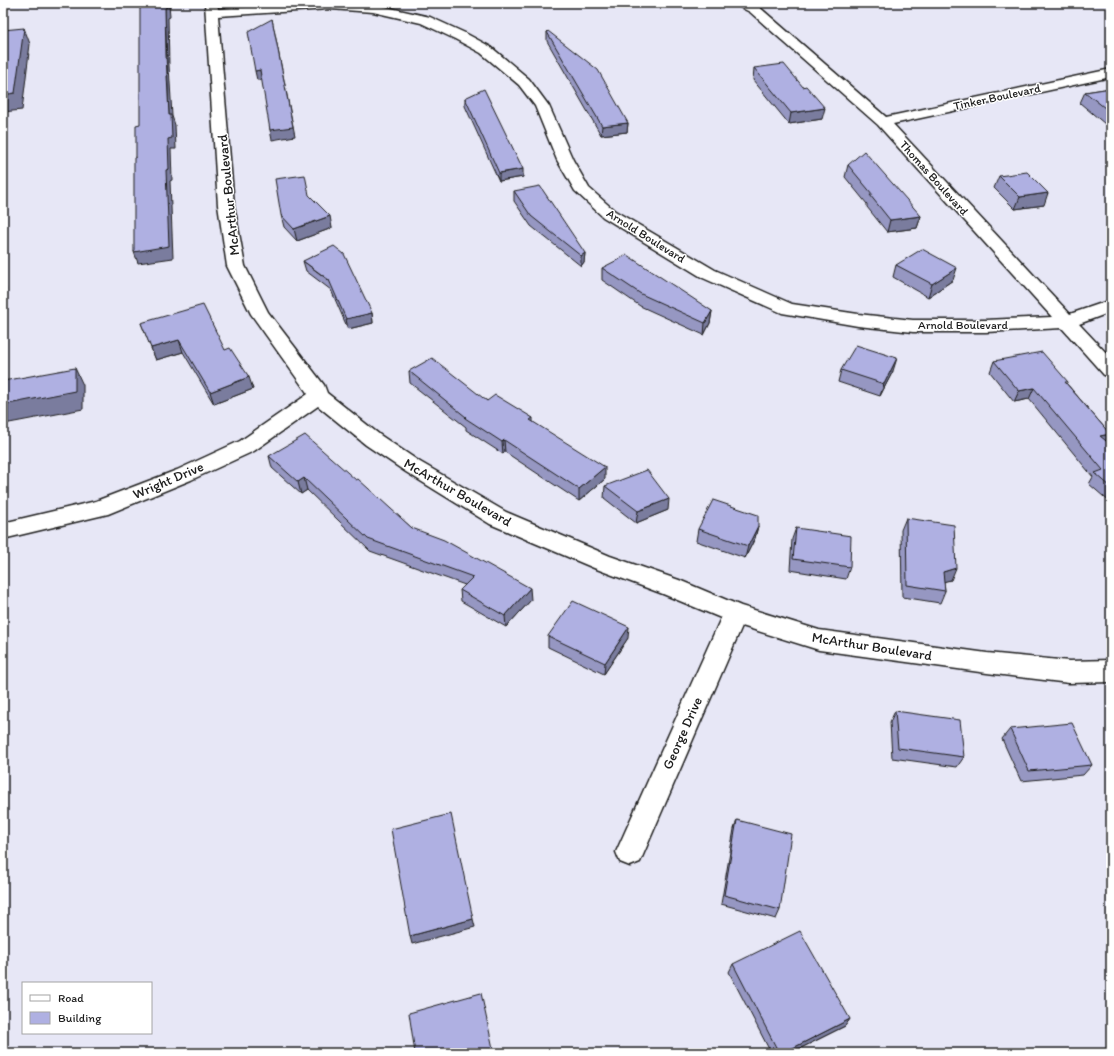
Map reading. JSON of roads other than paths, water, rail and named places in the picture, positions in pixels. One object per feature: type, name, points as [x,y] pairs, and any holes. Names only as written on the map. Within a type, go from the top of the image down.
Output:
[{"type":"street","name":"Arnold Boulevard","points":[[211,8],[330,6],[373,8],[424,20],[460,36],[486,50],[524,82],[542,106],[565,160],[583,191],[609,214],[709,274],[788,309],[858,320],[914,326],[986,326],[1066,322],[1111,306]]},
{"type":"street","name":"Thomas Boulevard","points":[[754,6],[883,122],[1111,370]]},
{"type":"street","name":"McArthur Boulevard","points":[[211,8],[226,205],[236,266],[260,314],[317,390],[318,396],[373,440],[413,467],[498,518],[602,562],[671,587],[735,614],[819,640],[987,663],[1069,672],[1111,671]]},
{"type":"street","name":"Tinker Boulevard","points":[[883,122],[1111,73]]},
{"type":"street","name":"Wright Drive","points":[[3,531],[100,508],[184,475],[247,446],[318,396]]},
{"type":"street","name":"George Drive","points":[[630,852],[735,614]]}]
